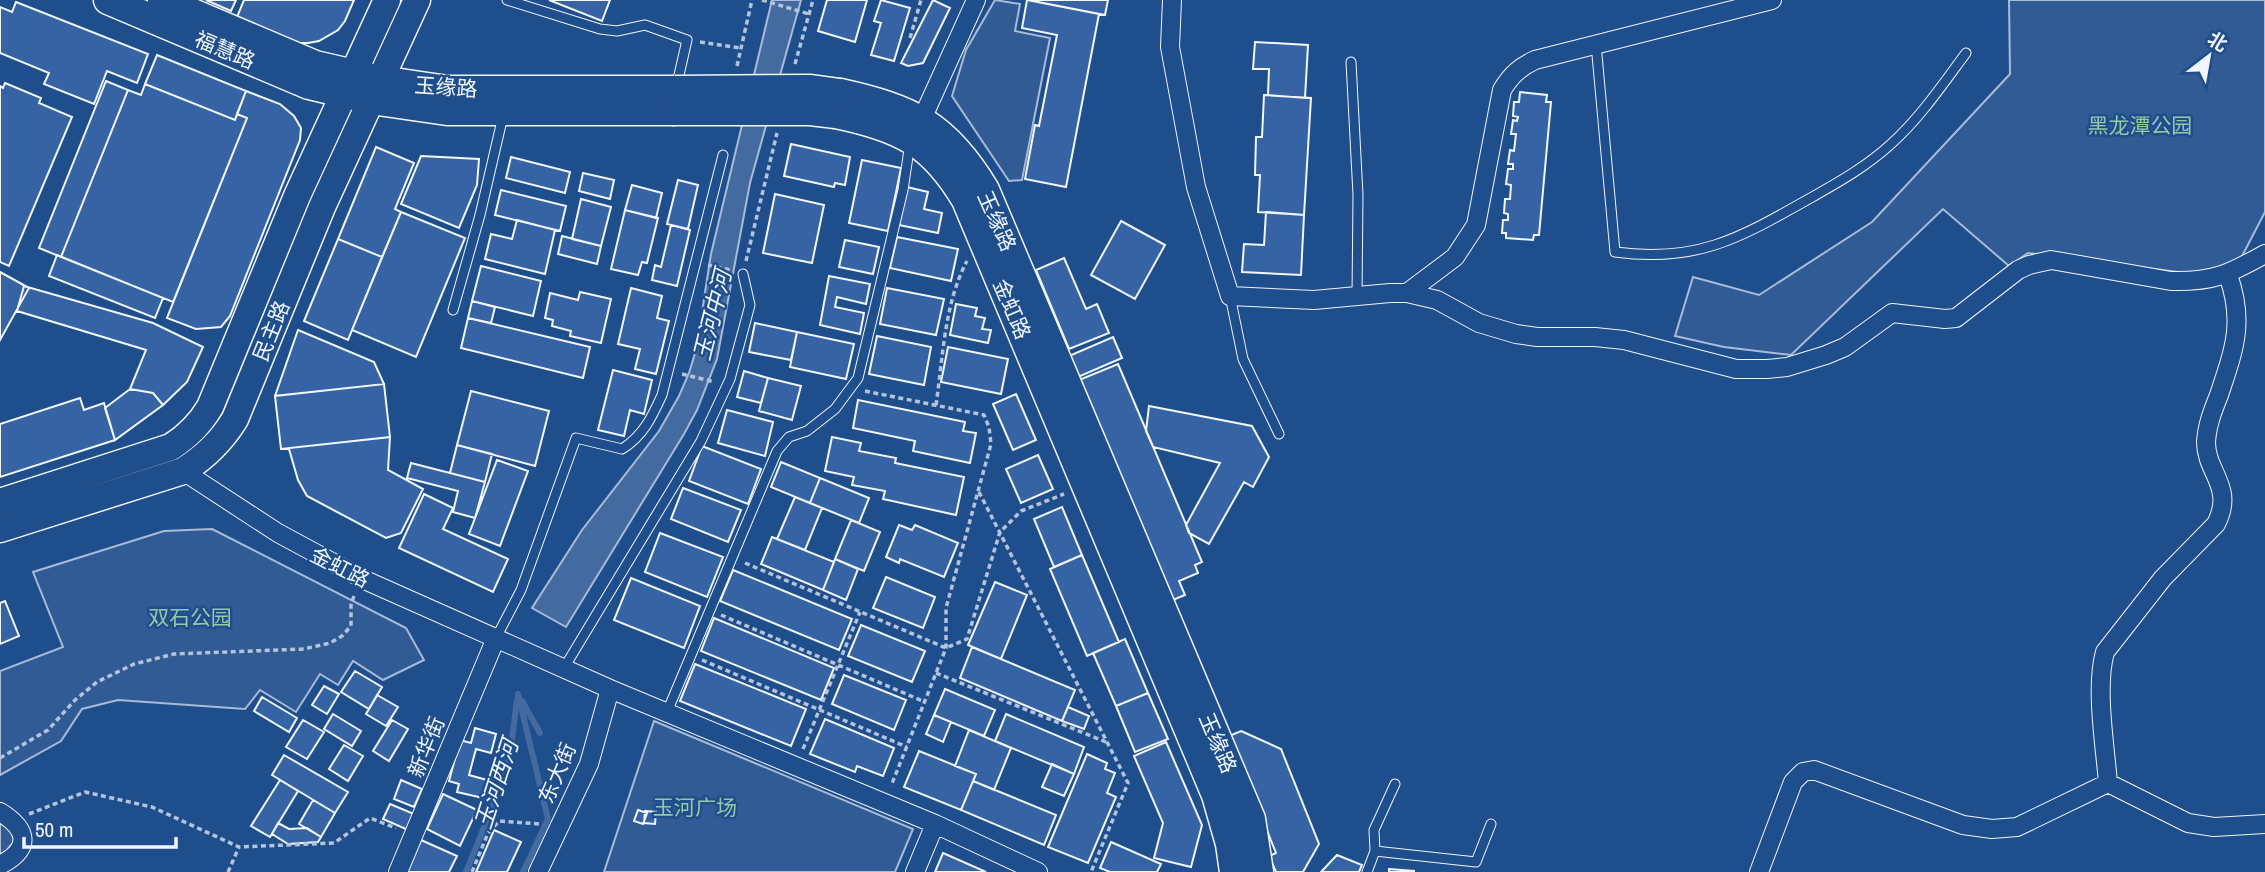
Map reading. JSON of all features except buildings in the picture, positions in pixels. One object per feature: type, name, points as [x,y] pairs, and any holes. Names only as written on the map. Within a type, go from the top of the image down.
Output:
[{"type":"main road","name":"福慧路","points":[[108,0],[309,85],[348,85]]},
{"type":"main road","name":"福慧路","points":[[162,0],[316,65],[348,85]]},
{"type":"main road","name":"民主路","points":[[0,502],[171,447],[194,429],[210,407],[297,196],[387,0]]},
{"type":"main road","name":"民主路","points":[[0,529],[183,471],[214,449],[234,419],[322,207],[417,0]]},
{"type":"main road","name":"金虹路","points":[[348,85],[447,111],[504,111],[673,100],[810,111],[838,103],[875,123],[916,128],[934,156],[957,183],[981,234],[1216,795],[1230,844],[1234,872]]},
{"type":"main road","name":"玉缘路","points":[[375,90],[448,90],[673,100]]},
{"type":"main road","name":"玉缘路","points":[[916,128],[961,154],[985,190],[1251,819],[1259,872]]},
{"type":"street","points":[[916,128],[976,0]]},
{"type":"street","points":[[1172,0],[1170,47],[1196,187],[1230,296],[1314,300],[1407,293],[1437,300],[1479,323],[1516,334],[1624,340],[1736,369],[1767,369],[1807,362],[1845,347],[1892,313],[1956,318],[2018,270],[2040,262],[2051,260],[2171,281],[2211,279],[2228,275],[2265,254]]},
{"type":"street","points":[[1407,293],[1455,257],[1476,225],[1503,90],[1507,81],[1524,65],[1772,0]]},
{"type":"street","points":[[2108,783],[2102,696],[2102,663],[2105,652],[2163,578],[2216,524],[2221,514],[2221,486],[2206,444],[2209,422],[2236,347],[2236,313],[2228,275]]},
{"type":"street","name":"金虹路","points":[[183,471],[278,533],[367,581],[561,667]]},
{"type":"street","name":"新华街","points":[[398,872],[501,641]]},
{"type":"street","points":[[561,667],[935,824],[1038,872]]},
{"type":"street","name":"东大街","points":[[538,872],[589,764],[610,689]]},
{"type":"street","points":[[1759,872],[1793,782],[1803,772],[1814,770],[1962,825],[1992,829],[2017,827],[2108,783]]},
{"type":"street","points":[[2108,783],[2188,823],[2214,827],[2265,824]]},
{"type":"street","points":[[0,865],[13,857],[22,845],[23,834],[7,816]]},
{"type":"street","points":[[915,872],[935,824]]},
{"type":"lane","points":[[507,0],[600,29],[617,31],[645,25],[687,40],[673,100]]},
{"type":"lane","points":[[1596,44],[1615,252],[1658,256],[1702,250],[1737,239],[1861,169],[1907,128],[1966,53]]},
{"type":"lane","points":[[1351,62],[1358,195],[1357,296]]},
{"type":"lane","points":[[453,310],[480,215],[504,111]]},
{"type":"lane","points":[[667,712],[777,450],[789,437],[807,431],[835,409],[858,378],[916,128]]},
{"type":"lane","points":[[501,641],[576,438],[622,449],[634,441],[651,418],[662,395],[723,155]]},
{"type":"lane","points":[[561,667],[701,440],[721,401],[730,379],[750,305],[741,273]]},
{"type":"lane","points":[[1230,296],[1242,359],[1279,434]]},
{"type":"lane","points":[[1367,872],[1375,851],[1374,830],[1395,783]]},
{"type":"lane","points":[[1375,851],[1476,862],[1491,824]]},
{"type":"path","points":[[762,0],[807,13]]},
{"type":"path","points":[[910,38],[921,0]]},
{"type":"path","points":[[687,40],[740,48]]},
{"type":"path","points":[[936,405],[951,306],[961,272],[981,234]]},
{"type":"path","points":[[704,264],[741,273]]},
{"type":"path","points":[[680,373],[715,382]]},
{"type":"path","points":[[853,388],[984,415],[992,444],[946,608],[946,648],[885,803]]},
{"type":"path","points":[[731,558],[946,648],[967,639],[1000,532],[1021,511],[1086,485]]},
{"type":"path","points":[[978,491],[1128,783],[1091,872]]},
{"type":"path","points":[[0,758],[48,730],[75,700],[97,682],[134,664],[174,654],[304,649],[330,643],[342,636],[351,626],[351,604],[356,592],[367,581]]},
{"type":"path","points":[[709,611],[925,702]]},
{"type":"path","points":[[796,766],[860,612]]},
{"type":"path","points":[[691,655],[907,747]]},
{"type":"path","points":[[936,673],[1107,743]]},
{"type":"path","points":[[7,816],[85,792],[152,807],[239,847],[334,843],[370,818],[414,836]]},
{"type":"path","points":[[472,872],[488,833],[499,821],[560,826]]},
{"type":"path","points":[[228,872],[239,847]]},
{"type":"shaded area","points":[[995,0],[1020,4],[1015,31],[1050,38],[1022,180],[1009,181],[952,96],[966,50]]},
{"type":"shaded area","name":"黑龙潭公园","points":[[2009,0],[2265,0],[2265,212],[2240,260],[2202,275],[2028,253],[2009,266],[1943,209],[1791,355],[1724,347],[1675,336],[1693,277],[1759,295],[1872,222],[2010,74]]},
{"type":"shaded area","name":"双石公园","points":[[212,529],[406,628],[424,660],[383,680],[353,661],[338,685],[320,674],[296,712],[260,690],[245,709],[118,700],[82,709],[61,741],[0,775],[0,671],[63,647],[33,572],[164,531]]},
{"type":"shaded area","name":"玉河广场","points":[[654,721],[913,829],[895,872],[604,872]]},
{"type":"shaded area","points":[[0,823],[11,829],[14,841],[0,854]]},
{"type":"water","points":[[772,0],[801,0],[750,183],[717,359],[697,410],[684,434],[566,627],[532,608],[582,530],[659,431],[689,373],[696,350],[711,254]]},
{"type":"waterway","name":"玉河中河","points":[[518,694],[548,819],[523,872]]},
{"type":"waterway","name":"玉河西河","points":[[466,872],[510,756],[517,699]]},
{"type":"waterway","points":[[522,701],[540,733]]}]
